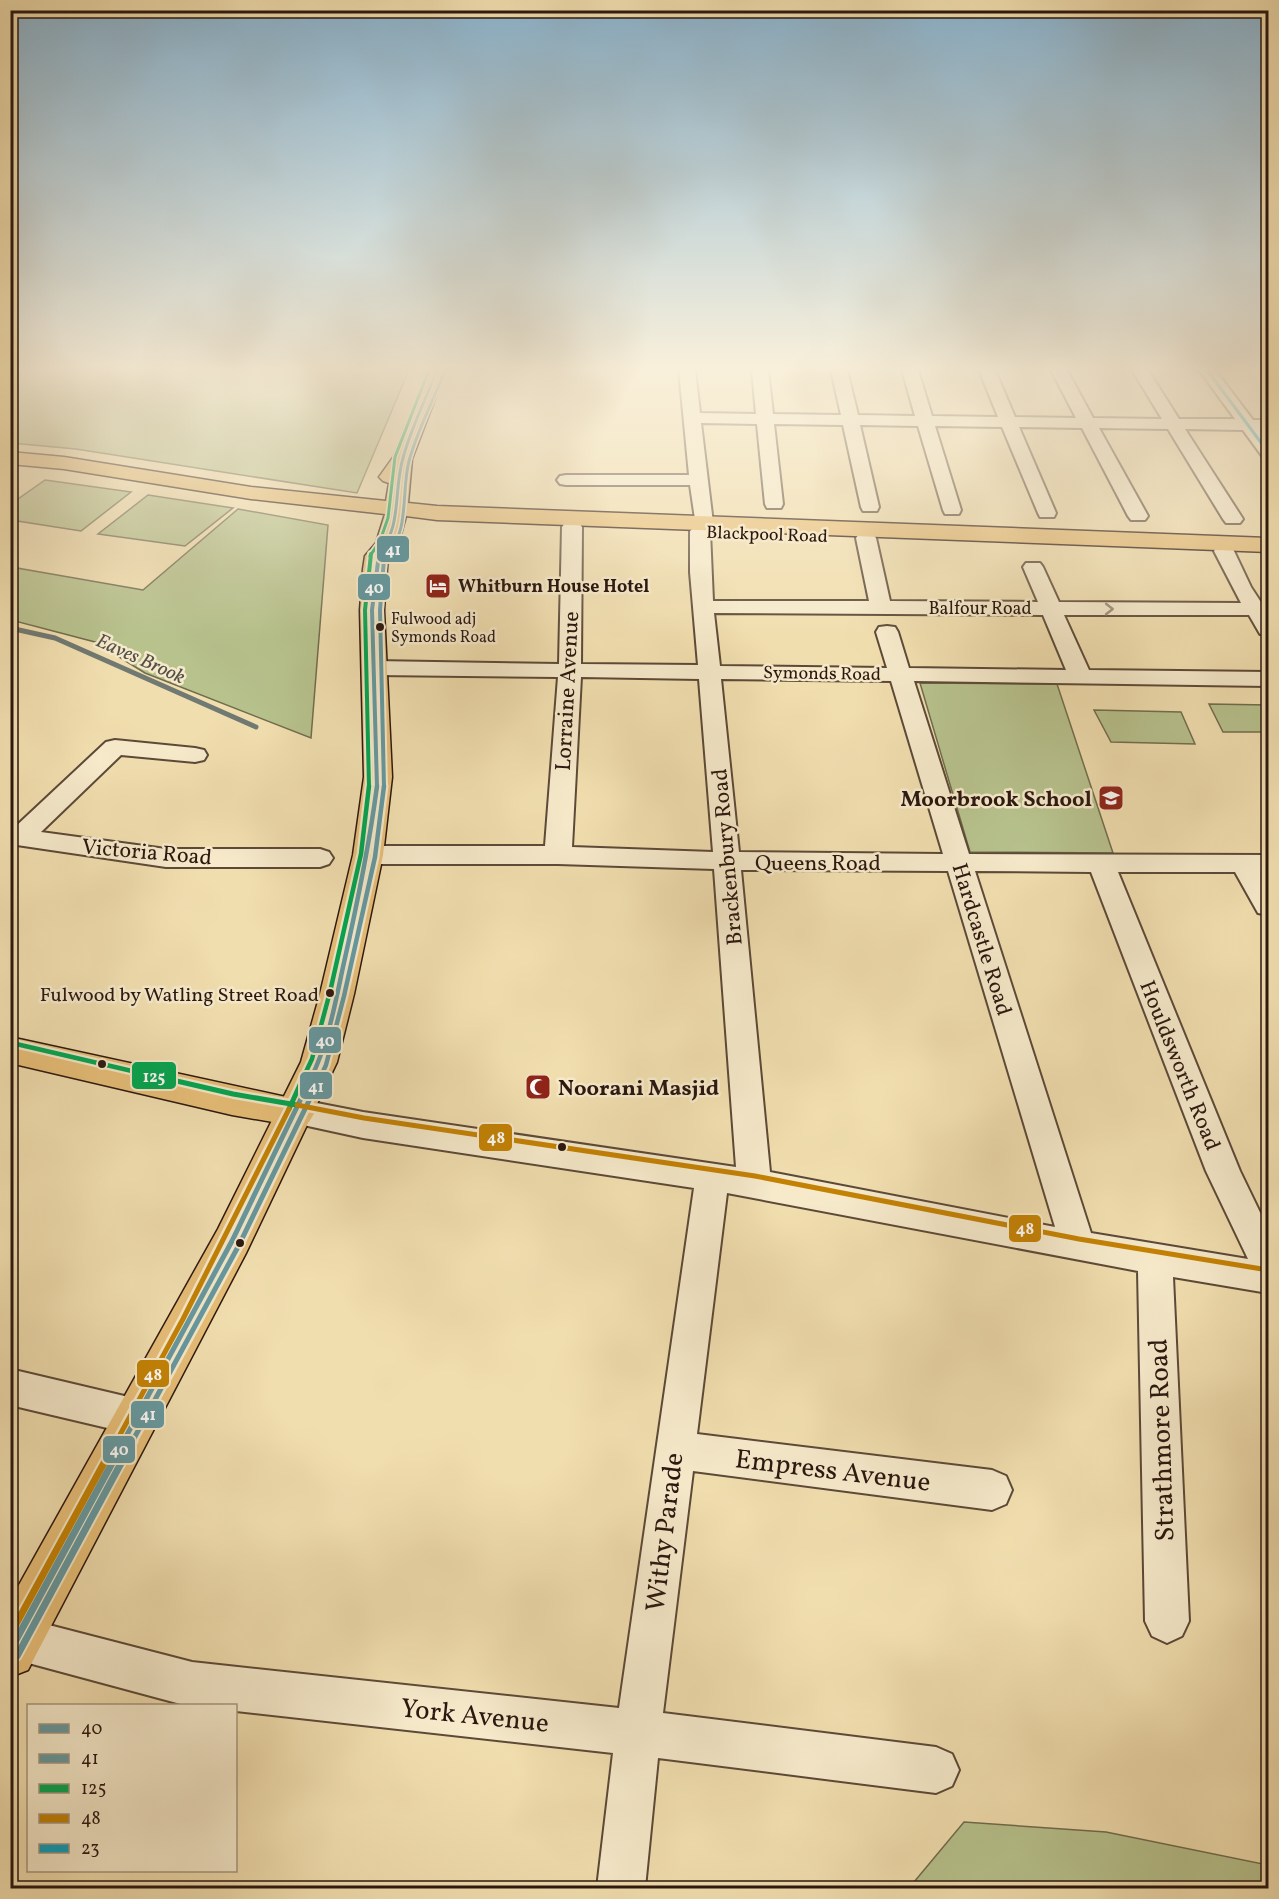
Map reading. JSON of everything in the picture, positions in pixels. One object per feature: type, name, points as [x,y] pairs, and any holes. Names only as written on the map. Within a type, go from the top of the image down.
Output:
[{"type":"main road","name":"Blackpool Road","points":[[17,459],[64,463],[269,495],[327,500],[384,513],[702,527],[1269,545]]},
{"type":"main road","points":[[327,500],[366,494],[384,486],[402,459]]},
{"type":"main road","points":[[384,513],[402,459]]},
{"type":"main road","points":[[14,1645],[232,1241],[296,1112],[318,1062],[337,994],[368,855],[378,777],[372,610],[382,551],[384,486]]},
{"type":"main road","name":"Blackpool Road","points":[[269,495],[295,504],[384,513],[448,523],[572,527],[702,527],[866,538],[1269,553]]},
{"type":"main road","points":[[382,551],[411,532],[448,523]]},
{"type":"main road","points":[[10,1050],[232,1101],[296,1112]]},
{"type":"street","name":"Brackenbury Road","points":[[696,459],[702,527],[700,572],[705,607],[754,1183]]},
{"type":"street","points":[[769,459],[773,499]]},
{"type":"street","points":[[860,459],[869,501]]},
{"type":"street","points":[[938,459],[951,507]]},
{"type":"street","points":[[1025,459],[1046,510]]},
{"type":"street","points":[[1107,459],[1137,515]]},
{"type":"street","points":[[1194,459],[1232,517]]},
{"type":"street","points":[[567,480],[698,480]]},
{"type":"street","name":"Lorraine Avenue","points":[[558,855],[570,670],[572,527]]},
{"type":"street","name":"Hardcastle Road","points":[[866,538],[884,620],[1078,1246]]},
{"type":"street","points":[[1224,551],[1241,587],[1269,629]]},
{"type":"street","points":[[1033,567],[1080,676]]},
{"type":"street","name":"Balfour Road","points":[[705,607],[884,620],[1051,609],[1256,609]]},
{"type":"street","name":"Symonds Road","points":[[375,668],[1269,679]]},
{"type":"street","points":[[15,837],[115,747],[195,755]]},
{"type":"street","name":"Victoria Road","points":[[15,837],[166,858],[320,858]]},
{"type":"street","name":"Queens Road","points":[[368,855],[558,855],[727,861],[1256,864]]},
{"type":"street","name":"Houldsworth Road","points":[[1101,863],[1223,1171],[1269,1264]]},
{"type":"street","points":[[1256,864],[1269,906]]},
{"type":"street","points":[[296,1112],[363,1125],[754,1183],[1078,1246],[1269,1278]]},
{"type":"street","name":"Withy Parade","points":[[621,1888],[674,1450],[712,1176]]},
{"type":"street","name":"Strathmore Road","points":[[1155,1259],[1167,1621]]},
{"type":"street","points":[[10,1388],[137,1417]]},
{"type":"street","name":"Empress Avenue","points":[[674,1450],[992,1490]]},
{"type":"street","name":"York Avenue","points":[[14,1645],[192,1684],[638,1733],[936,1770]]},
{"type":"green space","points":[[137,459],[372,459],[357,493]]},
{"type":"green space","points":[[45,480],[131,492],[81,531],[11,520],[11,504]]},
{"type":"green space","points":[[148,495],[233,508],[185,546],[98,534]]},
{"type":"green space","points":[[238,509],[328,525],[311,738],[145,673],[95,642],[11,620],[11,567],[143,590]]},
{"type":"green space","points":[[920,683],[1057,684],[1113,853],[970,852]]},
{"type":"green space","points":[[1209,704],[1268,705],[1268,732],[1223,732]]},
{"type":"green space","points":[[1094,710],[1181,712],[1195,744],[1111,742]]},
{"type":"green space","points":[[964,1822],[1106,1832],[1268,1865],[1268,1888],[909,1888]]},
{"type":"waterway","name":"Eaves Brook","points":[[10,628],[55,638],[256,727]]},
{"type":"transit line","name":"125","points":[[289,1109],[312,1059],[330,992],[361,854],[370,777],[365,610],[370,555],[380,541],[388,518],[395,459]]},
{"type":"transit line","name":"40","points":[[10,1651],[232,1241],[319,1062],[337,994],[368,855],[378,777],[372,610],[377,556],[387,545],[395,520],[402,459]]},
{"type":"transit line","name":"41","points":[[17,1656],[239,1245],[326,1065],[375,857],[385,778],[380,610],[384,559],[394,548],[402,522],[410,459]]},
{"type":"transit line","name":"125","points":[[12,1043],[233,1094],[297,1105]]},
{"type":"transit line","name":"48","points":[[297,1105],[364,1118],[755,1176],[1079,1239],[1268,1270]]},
{"type":"transit line","name":"48","points":[[10,1635],[183,1319],[289,1109]]},
{"type":"place","name":"Whitburn House Hotel","points":[[438,586]]},
{"type":"place","name":"Fulwood adj Symonds Road","points":[[380,627]]},
{"type":"place","name":"Moorbrook School","points":[[1111,798]]},
{"type":"place","name":"Fulwood by Watling Street Road","points":[[330,993]]},
{"type":"place","name":"Noorani Masjid","points":[[538,1087]]}]
